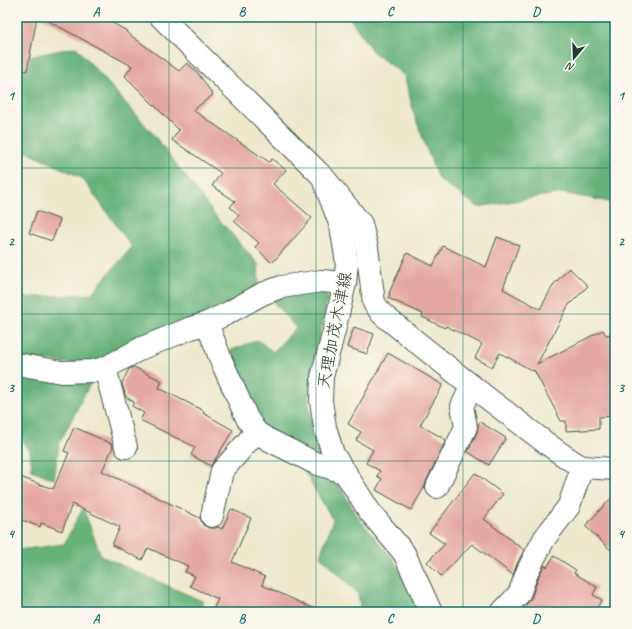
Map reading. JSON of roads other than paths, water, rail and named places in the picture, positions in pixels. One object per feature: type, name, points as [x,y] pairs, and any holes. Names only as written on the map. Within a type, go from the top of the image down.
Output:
[{"type":"street","name":"天理加茂木津線","points":[[161,17],[322,176],[341,226],[347,263],[345,283],[322,377],[321,401],[325,428],[333,454],[370,512],[404,553],[431,612]]},
{"type":"street","points":[[322,176],[361,224],[367,248],[374,303],[382,314],[472,386],[572,462],[582,467],[615,470]]},
{"type":"street","points":[[17,364],[62,372],[105,368],[142,348],[207,323],[262,294],[280,287],[321,281],[345,283]]},
{"type":"street","points":[[207,323],[221,360],[247,418],[256,432],[315,463],[346,473]]},
{"type":"street","points":[[105,368],[126,447]]},
{"type":"street","points":[[437,487],[466,427],[462,406],[472,386]]},
{"type":"street","points":[[212,516],[222,471],[256,432]]},
{"type":"street","points":[[502,612],[519,594],[528,570],[544,538],[569,506],[582,467]]}]
